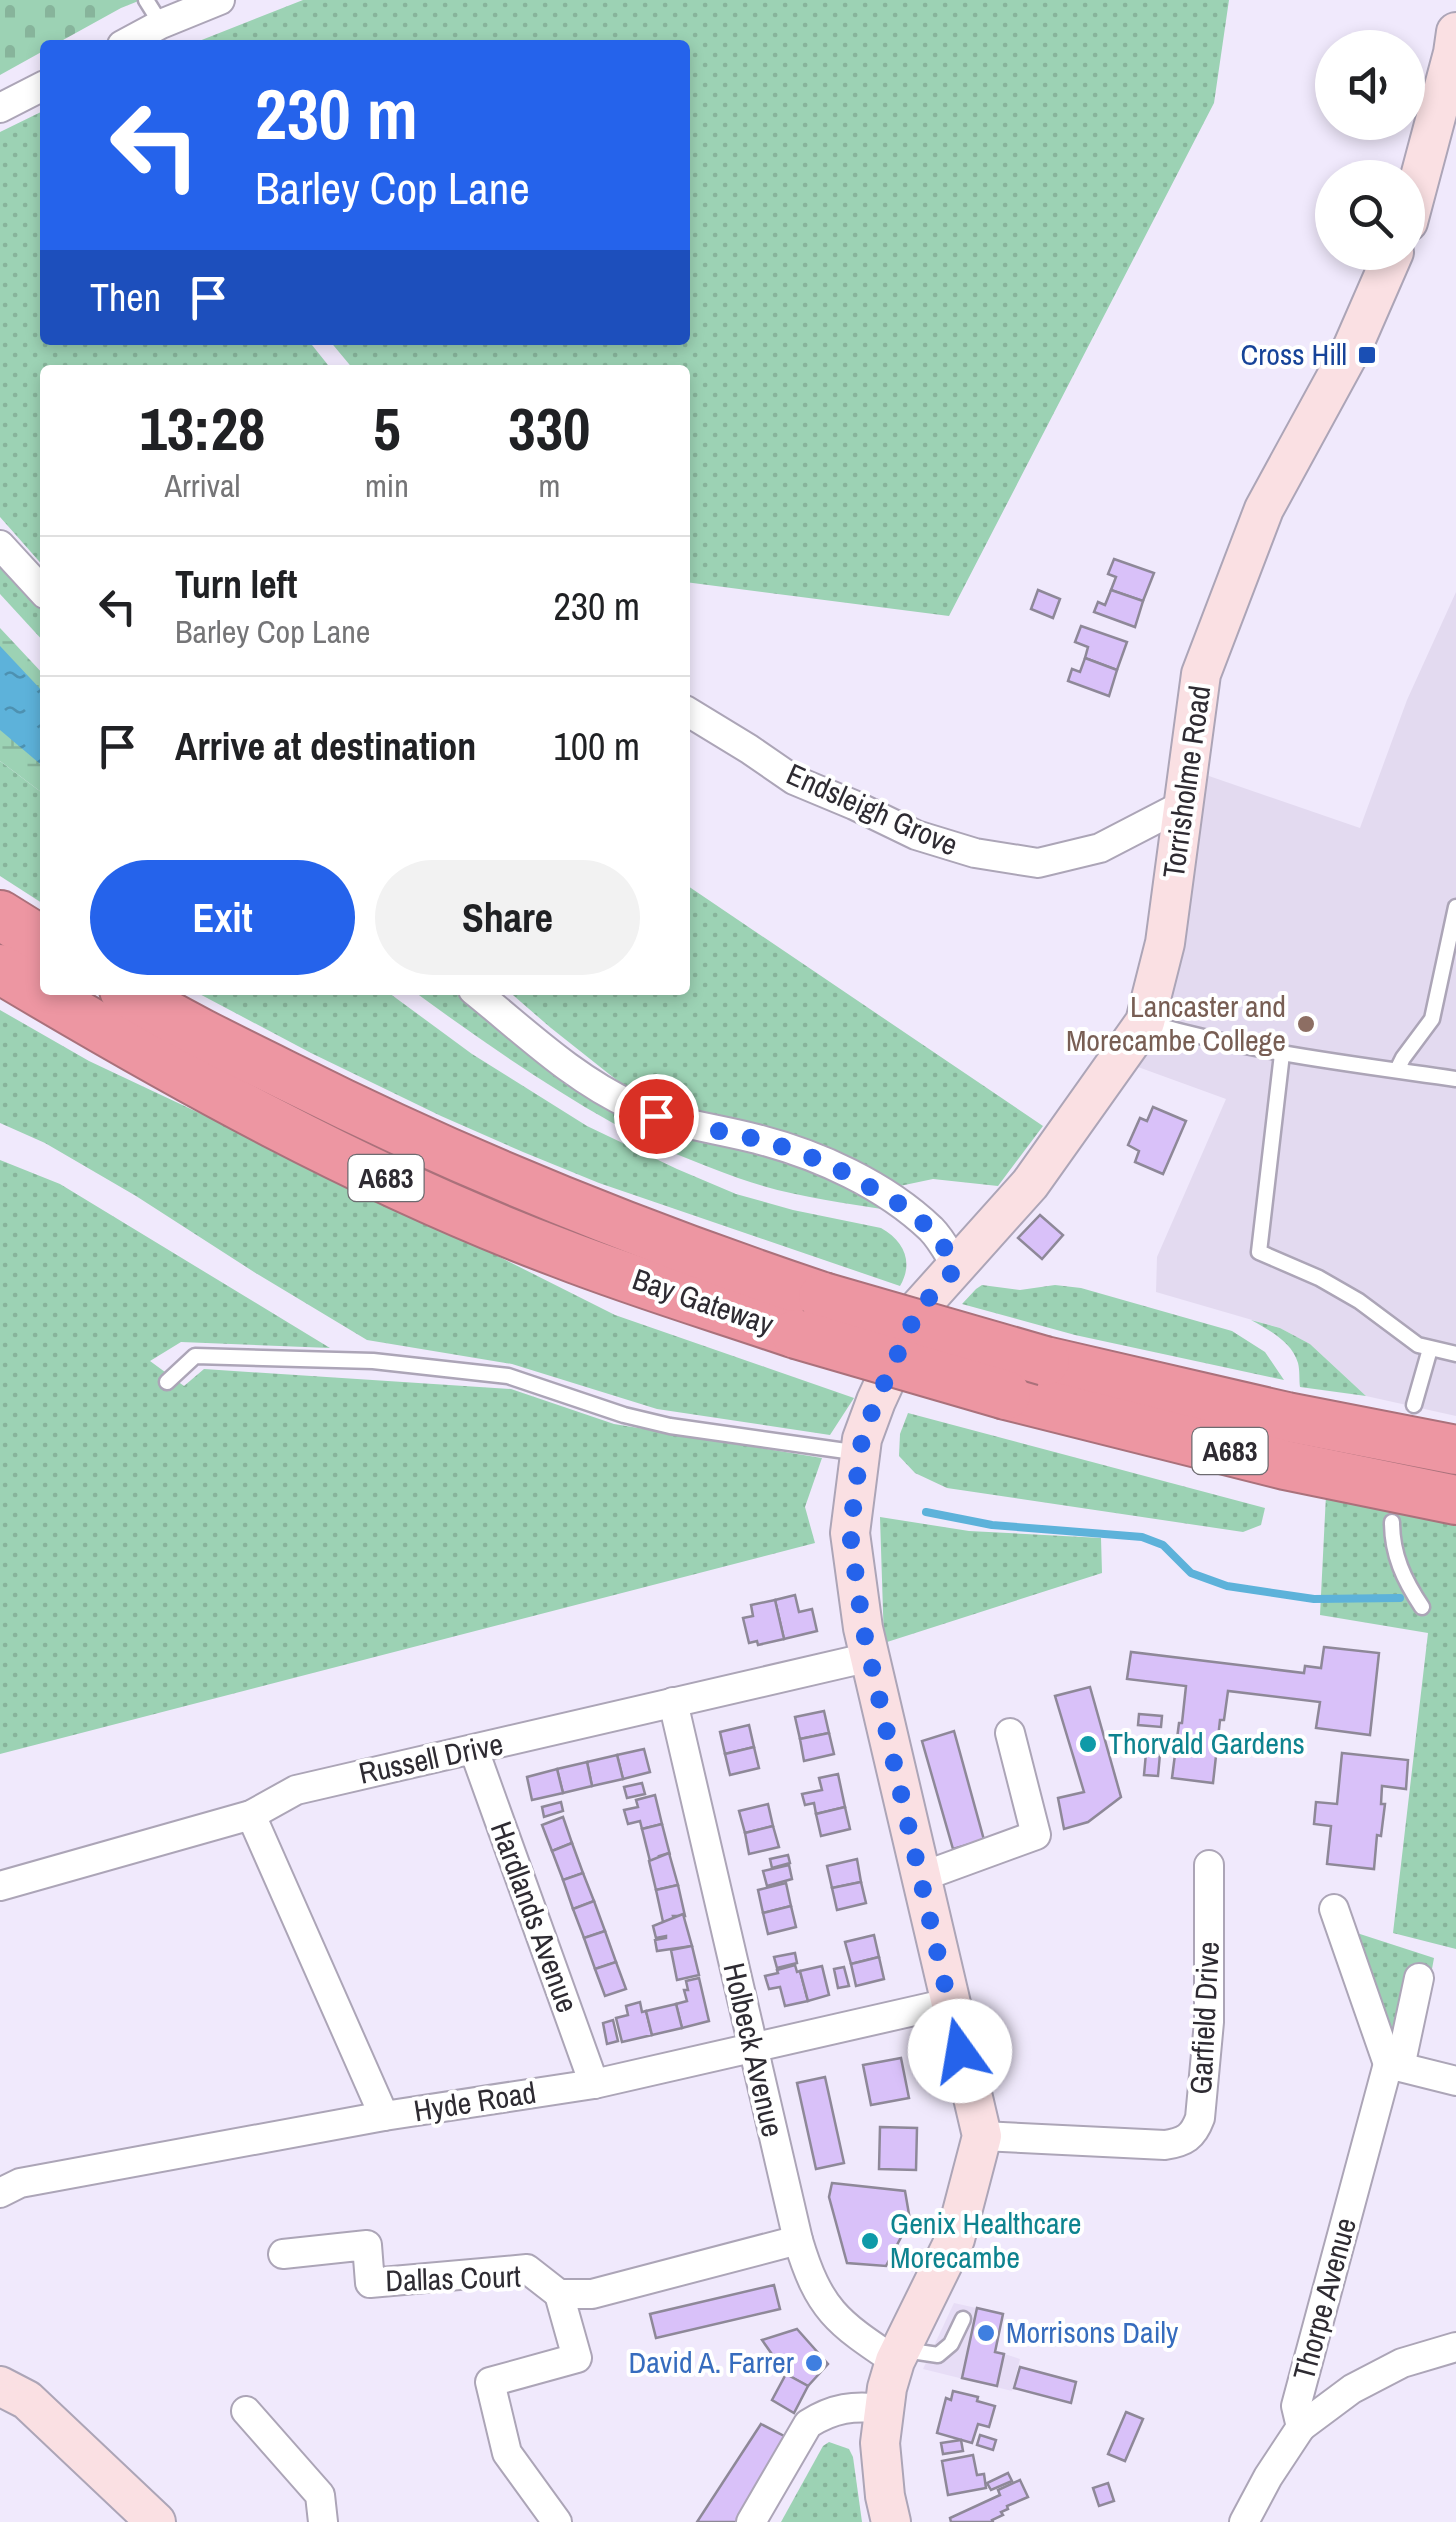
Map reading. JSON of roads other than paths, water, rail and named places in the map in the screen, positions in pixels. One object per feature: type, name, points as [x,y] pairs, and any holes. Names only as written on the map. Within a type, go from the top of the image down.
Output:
[{"type":"highway","points":[[0,915],[40,939]]},
{"type":"highway","name":"Bay Gateway","points":[[0,970],[40,993]]},
{"type":"highway","name":"Bay Gateway","points":[[43,995],[327,1151],[559,1253],[809,1315],[1045,1361],[1287,1417],[1456,1450]]},
{"type":"highway","name":"Bay Gateway","points":[[133,995],[239,1052],[462,1160],[703,1257],[809,1315],[1006,1395],[1285,1465],[1456,1500]]},
{"type":"main road","points":[[1425,160],[1456,32]]},
{"type":"main road","name":"Torrisholme Road","points":[[982,2136],[863,1628],[850,1533],[862,1439],[918,1310],[1030,1184],[1145,1022],[1164,943],[1201,674],[1264,509],[1353,346],[1386,270]]},
{"type":"main road","points":[[891,2522],[884,2496],[880,2443],[883,2408],[899,2354],[955,2238],[982,2136]]},
{"type":"main road","points":[[0,2386],[27,2400],[156,2522]]},
{"type":"street","points":[[131,40],[220,0]]},
{"type":"street","points":[[0,108],[40,88]]},
{"type":"street","points":[[0,545],[40,589]]},
{"type":"street","name":"Endsleigh Grove","points":[[690,713],[794,780],[916,835],[974,854],[1038,863],[1100,848],[1183,805]]},
{"type":"street","points":[[479,995],[576,1072],[629,1104],[686,1124],[790,1149],[868,1184],[934,1232],[950,1274]]},
{"type":"street","name":"Russell Drive","points":[[0,1886],[250,1815],[296,1790],[870,1657]]},
{"type":"street","name":"Holbeck Avenue","points":[[673,1702],[808,2274],[832,2314],[849,2330],[899,2354]]},
{"type":"street","points":[[921,1877],[1036,1835],[1010,1733]]},
{"type":"street","name":"Hardlands Avenue","points":[[474,1750],[594,2084]]},
{"type":"street","points":[[250,1815],[384,2116]]},
{"type":"street","name":"Garfield Drive","points":[[982,2136],[1165,2145],[1184,2142],[1195,2130],[1200,2118],[1209,2022],[1209,1866]]},
{"type":"street","points":[[1334,1909],[1394,2066],[1456,2081]]},
{"type":"street","name":"Thorpe Avenue","points":[[1301,2427],[1296,2406],[1420,1978]]},
{"type":"street","name":"Hyde Road","points":[[0,2193],[20,2182],[384,2116],[594,2084],[949,2003]]},
{"type":"street","name":"Dallas Court","points":[[282,2254],[367,2245],[370,2283],[526,2270],[559,2294],[592,2294],[798,2240]]},
{"type":"street","points":[[557,2522],[507,2453],[490,2382],[576,2358],[559,2294]]},
{"type":"street","points":[[1244,2522],[1301,2427],[1352,2389],[1402,2363],[1456,2347]]},
{"type":"street","points":[[751,2522],[808,2424],[839,2408],[883,2408]]},
{"type":"street","points":[[246,2411],[320,2495],[322,2522]]},
{"type":"lane","points":[[146,0],[161,24]]},
{"type":"lane","points":[[1397,1070],[1432,1019],[1456,907]]},
{"type":"lane","points":[[0,981],[126,1044]]},
{"type":"lane","points":[[1145,1022],[1282,1054],[1456,1080]]},
{"type":"lane","points":[[1282,1054],[1259,1252],[1319,1278],[1418,1346],[1456,1354]]},
{"type":"lane","points":[[1414,1405],[1430,1349]]},
{"type":"lane","points":[[167,1382],[195,1356],[373,1362],[508,1376],[624,1415],[670,1426],[860,1454]]},
{"type":"lane","points":[[1392,1522],[1398,1564],[1422,1607]]},
{"type":"lane","points":[[899,2354],[938,2355],[951,2344],[963,2318]]},
{"type":"water","points":[[0,646],[40,689],[40,764],[0,730]]},
{"type":"waterway","points":[[926,1512],[992,1525],[1142,1537],[1163,1545],[1191,1573],[1227,1586],[1314,1599],[1400,1598]]},
{"type":"place","name":"Cross Hill","points":[[1367,355]]},
{"type":"place","name":"Lancaster and Morecambe College","points":[[1306,1024]]},
{"type":"place","name":"Thorvald Gardens","points":[[1088,1744]]},
{"type":"place","name":"Genix Healthcare Morecambe","points":[[870,2241]]},
{"type":"place","name":"Morrisons Daily","points":[[986,2333]]},
{"type":"place","name":"David A. Farrer","points":[[814,2363]]}]
